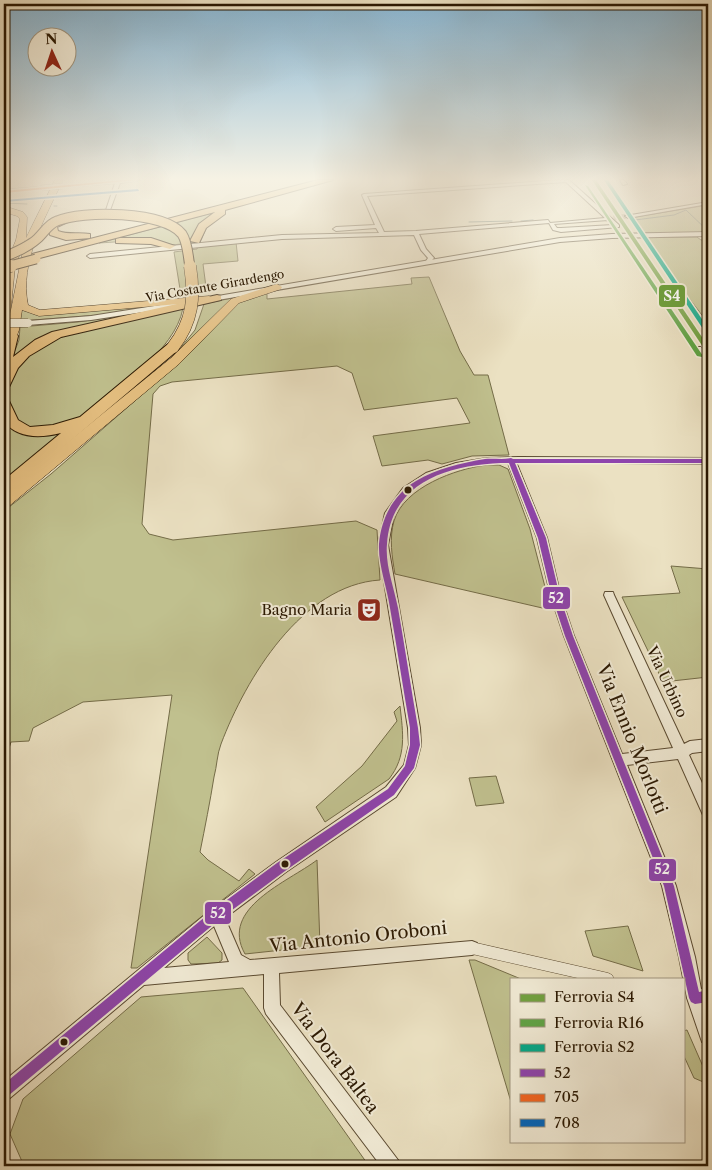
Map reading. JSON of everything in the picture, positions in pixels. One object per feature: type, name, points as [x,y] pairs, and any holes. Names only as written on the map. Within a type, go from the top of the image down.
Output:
[{"type":"highway","points":[[20,240],[21,235]]},
{"type":"highway","points":[[4,316],[10,267],[23,235]]},
{"type":"highway","points":[[4,367],[32,235]]},
{"type":"highway","points":[[4,256],[30,244],[41,235]]},
{"type":"highway","points":[[56,235],[90,235]]},
{"type":"highway","points":[[4,266],[114,235]]},
{"type":"highway","points":[[36,256],[118,235]]},
{"type":"highway","points":[[4,488],[112,407],[153,372],[184,333],[192,315],[194,299],[186,243],[181,235]]},
{"type":"highway","points":[[192,277],[195,241],[197,235]]},
{"type":"highway","points":[[4,261],[117,242],[151,241],[170,246],[181,255],[192,277]]},
{"type":"highway","points":[[84,428],[175,361],[235,300],[277,287]]},
{"type":"highway","points":[[20,291],[23,307],[39,313],[217,298]]},
{"type":"highway","points":[[4,384],[10,368],[20,356],[50,337],[217,298]]},
{"type":"highway","points":[[4,355],[12,336]]},
{"type":"highway","points":[[4,502],[118,394],[173,347]]},
{"type":"highway","points":[[4,404],[16,426],[28,430],[44,431],[73,424],[118,394]]},
{"type":"street","points":[[90,256],[305,235],[336,235]]},
{"type":"street","points":[[417,235],[424,250],[424,258],[429,262]]},
{"type":"street","name":"Via Costante Girardengo","points":[[4,324],[91,318],[560,240],[668,235]]},
{"type":"street","points":[[699,348],[708,360]]},
{"type":"street","name":"Via Ennio Morlotti","points":[[512,460],[542,538],[556,597],[569,636],[669,886],[695,997],[708,1036]]},
{"type":"street","points":[[4,1092],[216,915],[282,867],[392,792],[401,781],[413,760],[415,737],[383,555],[383,533],[388,514],[400,495],[438,471],[480,461],[708,461]]},
{"type":"street","name":"Via Urbino","points":[[608,595],[708,810]]},
{"type":"street","points":[[619,760],[682,753],[690,747],[708,745]]},
{"type":"street","points":[[216,915],[236,960],[248,968]]},
{"type":"street","points":[[472,948],[604,978]]},
{"type":"street","name":"Via Antonio Oroboni","points":[[140,978],[472,948]]},
{"type":"street","name":"Via Dora Baltea","points":[[271,966],[272,1008],[392,1166]]},
{"type":"green space","points":[[131,235],[194,235],[192,242],[198,241],[200,235],[203,235],[200,242],[172,245],[145,240],[99,243]]},
{"type":"green space","points":[[642,237],[697,237],[701,240],[708,240],[708,323]]},
{"type":"green space","points":[[236,242],[238,261],[203,264],[206,287],[180,289],[174,252],[197,249],[198,246]]},
{"type":"green space","points":[[429,277],[460,351],[474,375],[488,375],[509,455],[472,456],[442,464],[428,460],[382,466],[373,436],[470,423],[457,398],[364,410],[352,373],[337,366],[172,382],[160,386],[153,394],[142,524],[149,534],[173,540],[356,521],[377,530],[380,580],[352,586],[326,598],[302,617],[281,639],[262,664],[245,691],[220,748],[200,852],[208,860],[239,881],[249,869],[255,874],[137,968],[131,968],[172,695],[83,702],[33,728],[29,741],[11,742],[4,764],[4,511],[51,474],[137,399],[241,301],[267,293],[267,299],[412,284],[411,278]]},
{"type":"green space","points":[[241,296],[174,356],[195,330],[204,304]]},
{"type":"green space","points":[[150,306],[100,315],[20,321],[21,310],[40,314]]},
{"type":"green space","points":[[183,308],[178,324],[156,354],[126,382],[82,417],[60,426],[34,430],[20,425],[14,419],[8,401],[10,381],[18,363],[39,347],[77,332]]},
{"type":"green space","points":[[150,311],[69,329],[9,366],[19,340],[20,327],[78,322]]},
{"type":"green space","points":[[4,417],[13,429],[71,429],[4,483]]},
{"type":"green space","points":[[486,465],[499,465],[508,469],[530,529],[551,610],[395,574],[392,527],[400,509],[408,498],[432,482],[446,476]]},
{"type":"green space","points":[[671,566],[708,569],[708,677],[663,682],[622,597],[680,593]]},
{"type":"green space","points":[[400,706],[402,744],[399,762],[395,770],[389,779],[325,822],[316,807],[362,766],[397,721],[394,712]]},
{"type":"green space","points":[[496,776],[504,803],[476,806],[469,778]]},
{"type":"green space","points":[[317,860],[320,946],[245,954],[239,938],[241,923],[249,910],[260,898]]},
{"type":"green space","points":[[628,926],[643,971],[593,956],[585,931]]},
{"type":"green space","points":[[207,937],[222,953],[222,960],[218,963],[191,964],[188,960],[188,953]]},
{"type":"green space","points":[[469,960],[475,960],[519,978],[510,978],[510,1099]]},
{"type":"green space","points":[[243,988],[369,1166],[24,1166],[10,1134],[23,1099],[141,997]]},
{"type":"green space","points":[[687,1030],[708,1078],[708,1084],[694,1078],[684,1056],[684,1031]]},
{"type":"rail line","name":"R16","points":[[619,235],[700,356]]},
{"type":"rail line","name":"S4","points":[[631,235],[708,350]]},
{"type":"rail line","name":"S2","points":[[643,235],[708,332]]},
{"type":"transit line","name":"52","points":[[511,460],[542,538],[556,597],[569,636],[669,886],[695,998],[708,996]]},
{"type":"transit line","name":"52","points":[[4,1092],[216,915],[281,867],[391,792],[409,768],[415,745],[414,728],[383,551],[386,524],[393,507],[404,493],[417,483],[433,475],[468,464],[487,461],[708,461]]},
{"type":"place","name":"Bagno Maria","points":[[369,610]]}]
